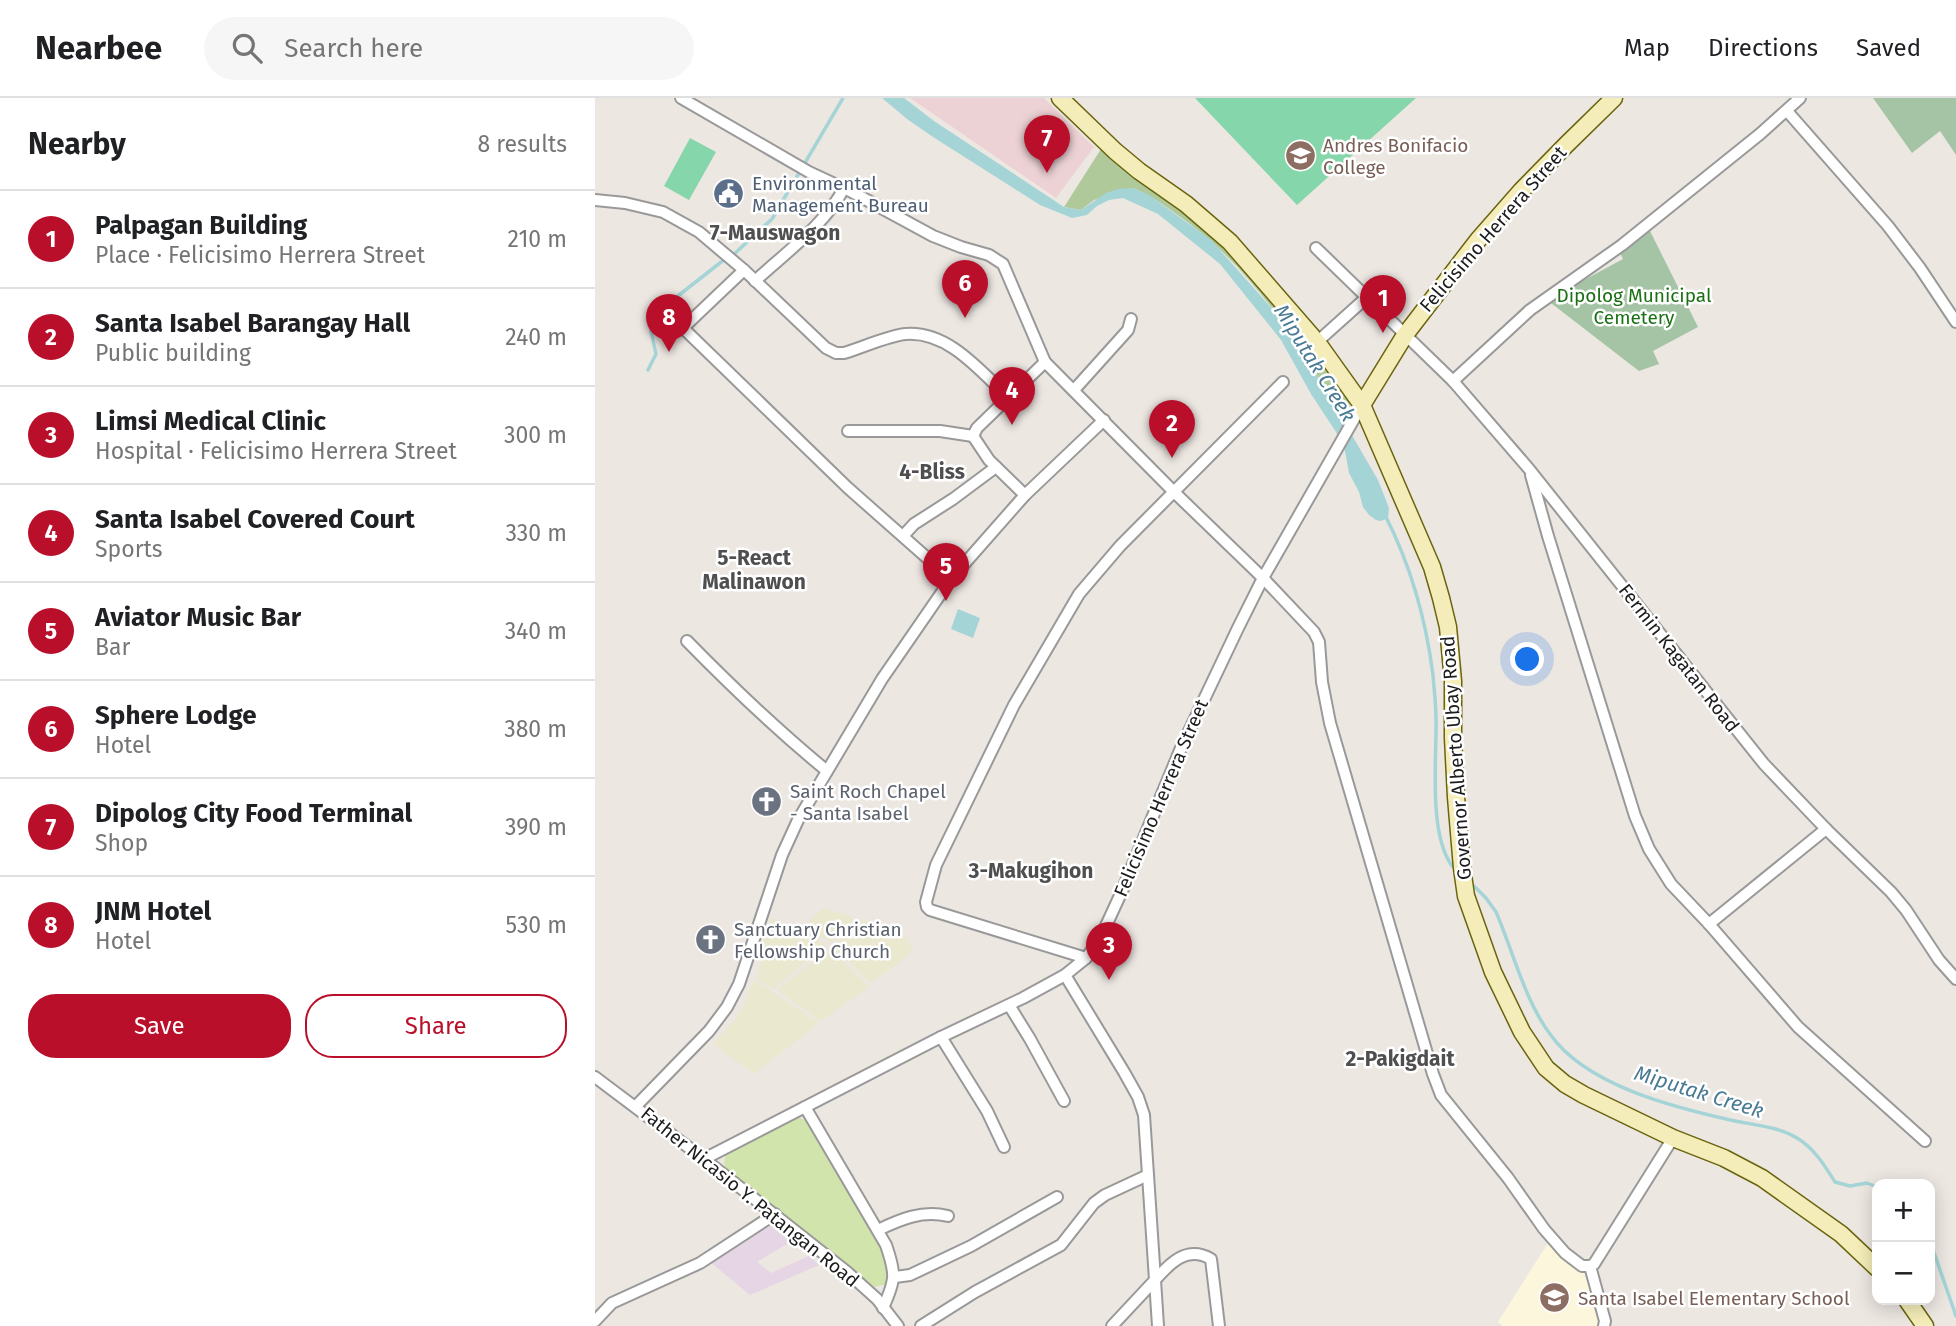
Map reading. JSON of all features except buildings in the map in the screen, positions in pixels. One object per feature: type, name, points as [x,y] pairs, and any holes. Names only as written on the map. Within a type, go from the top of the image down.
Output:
[{"type":"main road","name":"Governor Alberto Ubay Road","points":[[1060,98],[1115,151],[1230,242],[1317,342],[1362,405],[1432,567],[1448,627],[1453,681],[1453,738],[1466,896],[1493,972],[1522,1032],[1546,1068],[1584,1095],[1762,1178],[1841,1234],[1872,1263]]},
{"type":"main road","name":"Felicisimo Herrera Street","points":[[1362,405],[1405,335],[1478,240],[1521,191],[1614,98]]},
{"type":"main road","points":[[1910,1305],[1925,1326]]},
{"type":"street","points":[[681,98],[809,172],[933,236],[989,255],[1003,264],[1045,362],[1306,621],[1319,642],[1322,682],[1330,723],[1441,1095],[1508,1178],[1554,1241],[1582,1266],[1594,1264],[1673,1138]]},
{"type":"street","points":[[1453,381],[1530,310],[1622,245],[1800,98]]},
{"type":"street","points":[[1787,111],[1888,226],[1956,323]]},
{"type":"street","points":[[755,281],[811,230],[828,212],[844,188]]},
{"type":"street","points":[[595,200],[625,203],[663,212],[699,232],[826,348],[844,353],[905,334],[926,335],[960,353],[1009,398]]},
{"type":"street","name":"Fermin Kagatan Road","points":[[1316,248],[1453,381],[1529,469],[1764,764],[1891,892],[1956,979]]},
{"type":"street","points":[[684,328],[740,267]]},
{"type":"street","points":[[1317,342],[1366,298]]},
{"type":"street","points":[[661,309],[684,328],[848,488],[951,579]]},
{"type":"street","points":[[1074,390],[1129,330],[1131,318]]},
{"type":"street","points":[[972,436],[1045,362]]},
{"type":"street","points":[[1086,958],[936,913],[927,907],[926,902],[936,865],[1014,705],[1079,594],[1120,546],[1283,382]]},
{"type":"street","name":"Felicisimo Herrera Street","points":[[704,1158],[1009,1005],[1065,975],[1086,958],[1099,941],[1181,748],[1238,628],[1263,578],[1362,405]]},
{"type":"street","points":[[636,1106],[709,1031],[727,1007],[739,984],[785,849],[798,820],[882,679],[951,579],[1025,495],[1104,420]]},
{"type":"street","points":[[848,431],[940,431],[972,436],[996,467],[1025,495]]},
{"type":"street","points":[[903,536],[914,524],[996,467]]},
{"type":"street","points":[[1529,469],[1635,816],[1649,849],[1671,884],[1798,1027],[1924,1141]]},
{"type":"street","points":[[687,641],[733,689],[827,771]]},
{"type":"street","points":[[1709,924],[1826,829]]},
{"type":"street","points":[[1065,975],[1138,1097],[1144,1115],[1158,1326]]},
{"type":"street","points":[[1009,1005],[1064,1101]]},
{"type":"street","points":[[941,1037],[986,1111],[1004,1147]]},
{"type":"street","name":"Father Nicasio Y. Patangan Road","points":[[595,1077],[704,1158],[847,1272],[877,1299],[898,1326]]},
{"type":"street","points":[[805,1107],[886,1245],[895,1278],[883,1308]]},
{"type":"street","points":[[921,1326],[975,1292],[1061,1245],[1094,1203],[1148,1175]]},
{"type":"street","points":[[895,1278],[910,1275],[971,1246],[1057,1197]]},
{"type":"street","points":[[595,1321],[612,1303],[699,1263],[775,1214]]},
{"type":"street","points":[[878,1230],[910,1216],[948,1216]]},
{"type":"street","points":[[1112,1326],[1176,1259],[1196,1253],[1211,1259],[1219,1326]]},
{"type":"street","points":[[1590,1266],[1605,1321],[1604,1326]]},
{"type":"shaded area","points":[[910,98],[1044,98],[1094,147],[1056,198]]},
{"type":"shaded area","points":[[823,908],[848,915],[855,922],[831,943],[802,927]]},
{"type":"shaded area","points":[[771,917],[826,944],[774,989],[755,978],[759,973],[762,948]]},
{"type":"shaded area","points":[[863,920],[904,935],[913,950],[870,983],[833,946]]},
{"type":"shaded area","points":[[830,948],[869,987],[821,1021],[777,990]]},
{"type":"shaded area","points":[[755,980],[819,1023],[754,1074],[713,1044],[734,1021]]},
{"type":"shaded area","points":[[769,1224],[790,1242],[757,1262],[771,1273],[809,1256],[819,1265],[750,1295],[709,1261]]},
{"type":"shaded area","name":"Santa Isabel Elementary School","points":[[1548,1243],[1590,1276],[1602,1326],[1502,1326],[1498,1322]]},
{"type":"green space","name":"Andres Bonifacio College","points":[[1195,98],[1416,98],[1297,205]]},
{"type":"green space","points":[[1873,98],[1956,98],[1956,155],[1940,131],[1912,153]]},
{"type":"green space","points":[[690,138],[716,152],[689,200],[664,186]]},
{"type":"green space","points":[[1101,149],[1216,235],[1277,304],[1342,388],[1349,406],[1345,424],[1274,310],[1230,259],[1179,216],[1133,188],[1094,200],[1081,210],[1064,207]]},
{"type":"green space","name":"Dipolog Municipal Cemetery","points":[[1648,227],[1698,327],[1653,351],[1659,364],[1639,371],[1547,300],[1623,259],[1618,249]]},
{"type":"green space","points":[[796,1117],[805,1120],[875,1232],[890,1275],[887,1284],[874,1287],[728,1173],[724,1163],[726,1153]]},
{"type":"water","points":[[882,98],[904,98],[934,121],[1064,207],[1081,210],[1106,193],[1133,188],[1149,195],[1211,240],[1296,339],[1378,480],[1389,508],[1388,518],[1376,520],[1363,507],[1336,432],[1281,340],[1220,264],[1158,214],[1123,198],[1109,200],[1087,215],[1072,218],[1040,205],[933,137]]},
{"type":"water","points":[[958,609],[980,618],[973,638],[951,629]]},
{"type":"waterway","points":[[732,256],[772,219],[843,98]]},
{"type":"waterway","points":[[670,304],[725,259]]},
{"type":"waterway","points":[[648,370],[656,354],[651,331],[658,319]]},
{"type":"waterway","name":"Miputak Creek","points":[[1385,515],[1416,593],[1426,634],[1436,707],[1437,815],[1444,852],[1452,866]]},
{"type":"waterway","name":"Miputak Creek","points":[[1474,886],[1496,912],[1526,991],[1541,1021],[1566,1052],[1586,1068],[1609,1081],[1660,1101],[1790,1134],[1814,1152],[1835,1182],[1850,1186],[1867,1183],[1872,1185]]},
{"type":"waterway","name":"Miputak Creek","points":[[1930,1242],[1956,1316]]},
{"type":"place","name":"Andres Bonifacio College","points":[[1300,156]]},
{"type":"place","name":"Dipolog City Food Terminal","points":[[1047,173]]},
{"type":"place","name":"Environmental Management Bureau","points":[[729,194]]},
{"type":"place","name":"Sphere Lodge","points":[[965,318]]},
{"type":"place","name":"Palpagan Building","points":[[1383,333]]},
{"type":"place","name":"JNM Hotel","points":[[669,352]]},
{"type":"place","name":"Santa Isabel Covered Court","points":[[1012,425]]},
{"type":"place","name":"Santa Isabel Barangay Hall","points":[[1172,458]]},
{"type":"place","name":"Aviator Music Bar","points":[[946,601]]},
{"type":"place","name":"Saint Roch Chapel - Santa Isabel","points":[[767,802]]},
{"type":"place","name":"Sanctuary Christian Fellowship Church","points":[[711,940]]},
{"type":"place","name":"Limsi Medical Clinic","points":[[1109,980]]},
{"type":"place","name":"Santa Isabel Elementary School","points":[[1555,1298]]},
{"type":"district","name":"7-Mauswagon","points":[[775,233]]},
{"type":"district","name":"4-Bliss","points":[[932,472]]},
{"type":"district","name":"5-React Malinawon","points":[[754,570]]},
{"type":"district","name":"3-Makugihon","points":[[1031,871]]},
{"type":"district","name":"2-Pakigdait","points":[[1400,1059]]}]
